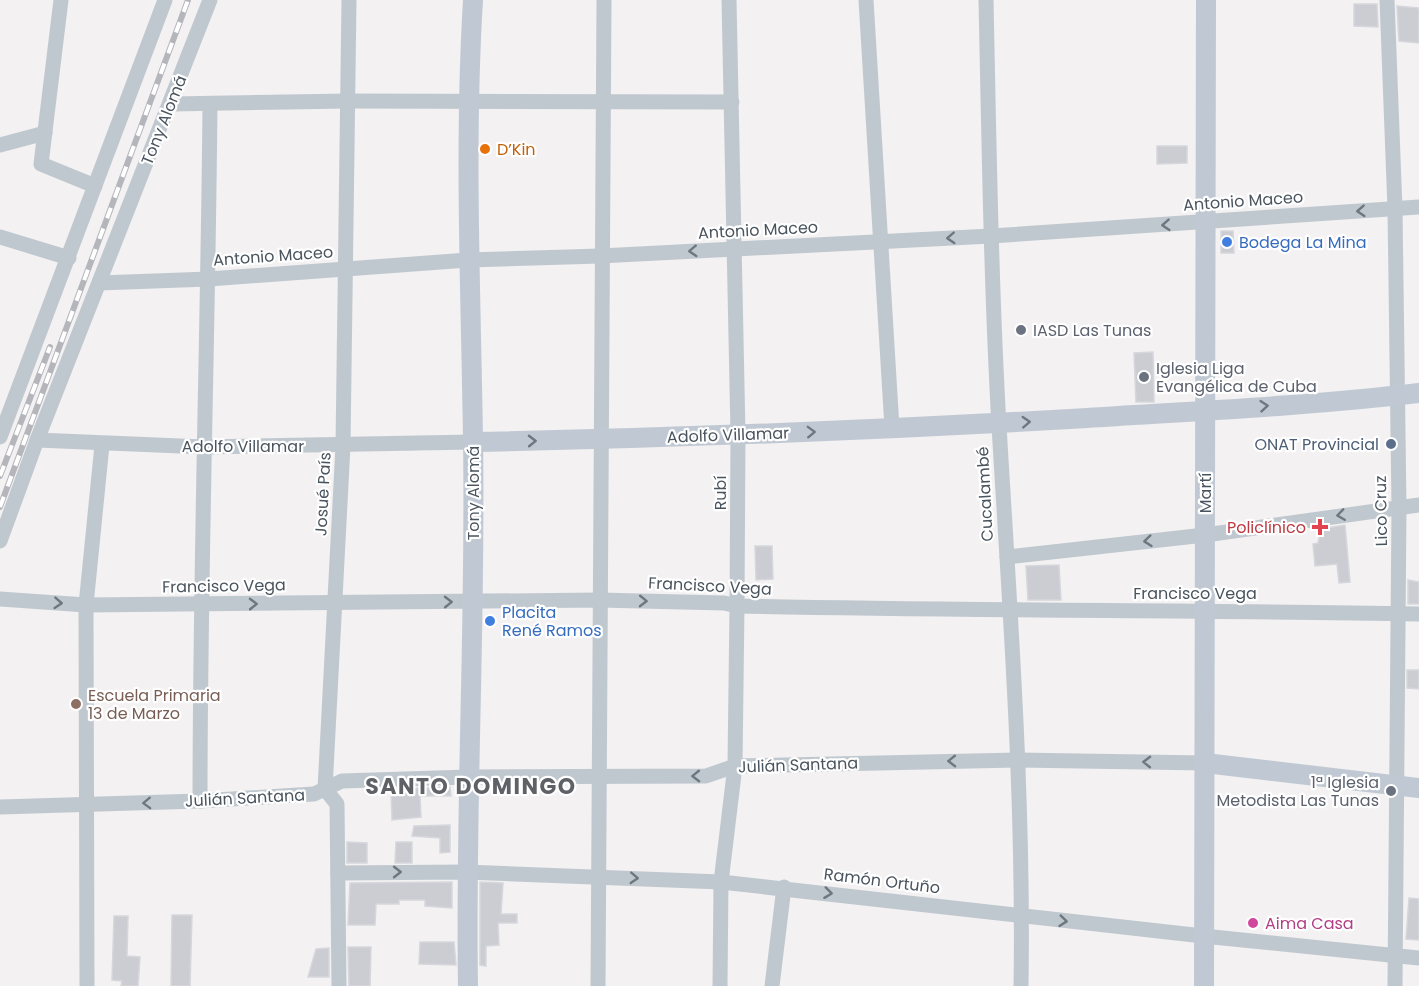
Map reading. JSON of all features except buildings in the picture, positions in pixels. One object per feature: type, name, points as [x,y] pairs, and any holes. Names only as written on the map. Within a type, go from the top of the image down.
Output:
[{"type":"street","points":[[61,0],[41,164],[95,186]]},
{"type":"street","points":[[0,437],[165,0]]},
{"type":"street","name":"Tony Alomá","points":[[0,541],[37,440],[210,0]]},
{"type":"street","name":"Josué País","points":[[339,986],[337,804],[325,789],[343,446],[349,0]]},
{"type":"street","name":"Tony Alomá","points":[[468,986],[466,872],[473,442],[468,260],[473,0]]},
{"type":"street","points":[[598,986],[600,256],[604,0]]},
{"type":"street","name":"Rubí","points":[[720,986],[721,882],[735,766],[737,606],[738,434],[729,0]]},
{"type":"street","points":[[866,0],[892,428]]},
{"type":"street","name":"Cucalambé","points":[[986,0],[991,236],[1018,760],[1022,916],[1021,986]]},
{"type":"street","name":"Martí","points":[[1204,986],[1206,0]]},
{"type":"street","name":"Lico Cruz","points":[[1387,0],[1395,208],[1400,614],[1395,986]]},
{"type":"street","points":[[171,104],[471,100],[732,102]]},
{"type":"street","points":[[200,801],[200,605],[210,104]]},
{"type":"street","points":[[0,145],[45,133]]},
{"type":"street","name":"Antonio Maceo","points":[[99,283],[208,279],[468,260],[600,256],[991,236],[1419,207]]},
{"type":"street","points":[[0,237],[69,258]]},
{"type":"street","points":[[0,393],[15,399]]},
{"type":"street","name":"Adolfo Villamar","points":[[37,440],[102,445],[204,447],[599,440],[999,423],[1206,411],[1419,393]]},
{"type":"street","points":[[87,986],[86,605],[102,445]]},
{"type":"street","points":[[1007,557],[1205,535],[1419,505]]},
{"type":"street","name":"Francisco Vega","points":[[0,599],[86,605],[599,600],[724,603],[737,606],[1010,612],[1205,610],[1419,614]]},
{"type":"street","name":"Julián Santana","points":[[0,807],[200,801],[314,794],[342,781],[468,777],[706,776],[735,766],[1018,760],[1205,763],[1419,788]]},
{"type":"street","name":"Ramón Ortuño","points":[[338,873],[466,872],[721,882],[784,887],[1022,916],[1419,958]]},
{"type":"street","points":[[772,986],[784,887]]},
{"type":"railway","points":[[0,507],[188,0]]},
{"type":"railway","points":[[0,476],[50,347]]},
{"type":"place","name":"D’Kin","points":[[485,149]]},
{"type":"place","name":"Bodega La Mina","points":[[1227,242]]},
{"type":"place","name":"IASD Las Tunas","points":[[1021,330]]},
{"type":"place","name":"Iglesia Liga Evangélica de Cuba","points":[[1144,377]]},
{"type":"place","name":"ONAT Provincial","points":[[1391,444]]},
{"type":"place","name":"Policlínico","points":[[1320,527]]},
{"type":"place","name":"Placita René Ramos","points":[[490,621]]},
{"type":"place","name":"Escuela Primaria 13 de Marzo","points":[[76,704]]},
{"type":"place","name":"1ª Iglesia Metodista Las Tunas","points":[[1391,791]]},
{"type":"place","name":"Aima Casa","points":[[1253,923]]},
{"type":"district","name":"SANTO DOMINGO","points":[[471,786]]}]
